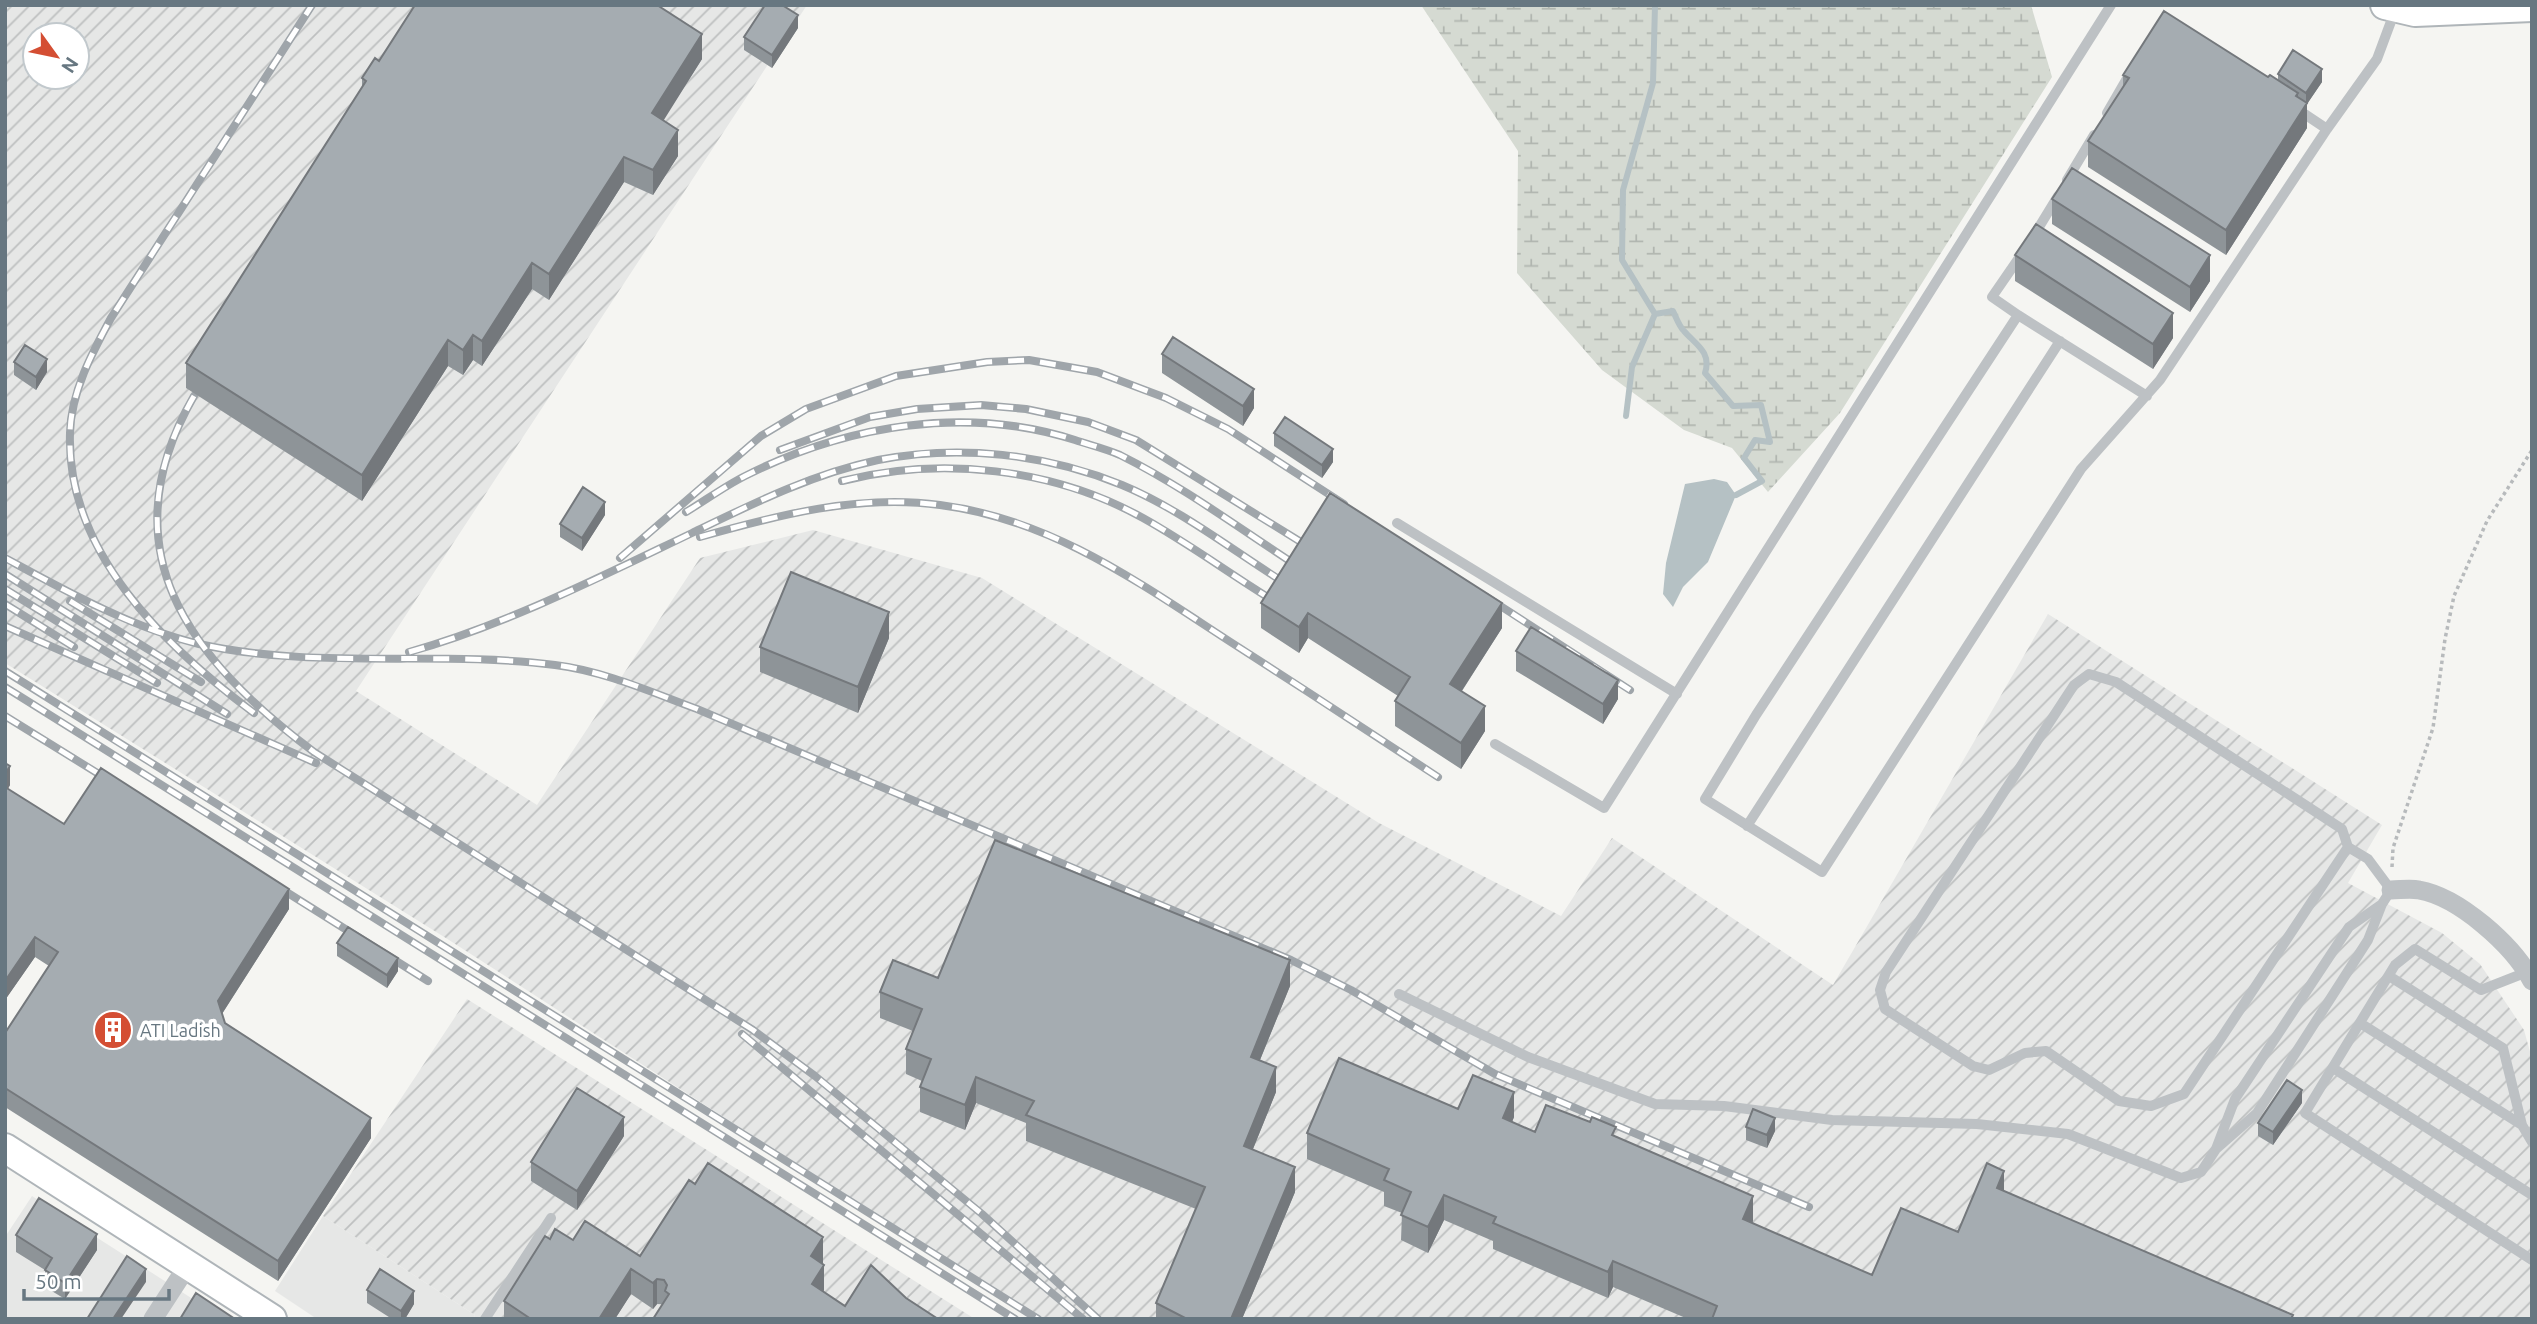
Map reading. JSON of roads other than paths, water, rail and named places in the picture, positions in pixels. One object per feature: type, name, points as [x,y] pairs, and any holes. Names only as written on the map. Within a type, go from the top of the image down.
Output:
[{"type":"street","points":[[2390,6],[2414,12],[2532,7]]},
{"type":"street","points":[[2387,897],[2419,890],[2451,902],[2484,925],[2522,962],[2530,976]]},
{"type":"street","points":[[5,1148],[272,1319]]},
{"type":"street","points":[[153,1319],[188,1265]]},
{"type":"lane","points":[[1495,744],[1604,808],[1822,458],[2111,5]]},
{"type":"lane","points":[[2018,314],[1704,799],[1822,872],[2081,469],[2147,396],[2377,59],[2390,6]]},
{"type":"lane","points":[[2134,67],[2031,240],[1992,297],[2147,396]]},
{"type":"lane","points":[[2284,100],[2327,129]]},
{"type":"lane","points":[[1747,826],[2060,341]]},
{"type":"lane","points":[[1397,523],[1676,694]]},
{"type":"lane","points":[[2348,847],[2184,1094],[2151,1106],[2119,1101],[2046,1051],[2025,1053],[1989,1070],[1973,1066],[1885,1009],[1880,990],[1886,972],[2074,685],[2089,674],[2116,682],[2342,829],[2348,847],[2368,859],[2387,897]]},
{"type":"lane","points":[[2216,1149],[2257,1113],[2368,940],[2387,897]]},
{"type":"lane","points":[[1399,994],[1528,1057],[1655,1104],[1724,1106],[1832,1120],[1977,1124],[2068,1134],[2180,1178],[2201,1172],[2216,1149],[2241,1090],[2349,927],[2387,897]]},
{"type":"lane","points":[[2530,976],[2481,990],[2415,949],[2395,965],[2305,1113],[2532,1260]]},
{"type":"lane","points":[[2389,976],[2503,1048],[2522,1125],[2532,1142]]},
{"type":"lane","points":[[2360,1023],[2522,1125]]},
{"type":"lane","points":[[2333,1068],[2532,1195]]},
{"type":"lane","points":[[2280,1079],[2291,1087]]},
{"type":"lane","points":[[2302,1094],[2313,1101]]},
{"type":"lane","points":[[485,1319],[551,1218]]},
{"type":"waterway","points":[[1655,5],[1653,83],[1623,190],[1622,260],[1655,314]]},
{"type":"waterway","points":[[1655,314],[1673,311],[1682,329],[1704,354],[1707,366],[1705,373],[1733,406],[1761,405],[1770,442],[1755,440],[1744,458],[1762,481],[1736,495]]},
{"type":"waterway","points":[[1626,416],[1632,367],[1655,314]]},
{"type":"railway","points":[[254,713],[221,687],[156,627],[127,593],[103,557],[85,518],[73,477],[71,418],[78,388],[111,318],[312,5]]},
{"type":"railway","points":[[620,558],[761,436],[806,409],[896,376],[987,362],[1029,360],[1097,372],[1166,398],[1228,429],[1344,504]]},
{"type":"railway","points":[[194,396],[169,452],[158,504],[160,552],[174,597],[198,639],[230,679],[314,752],[753,1030],[815,1076],[982,1214],[1098,1319]]},
{"type":"railway","points":[[780,450],[870,417],[917,409],[981,405],[1026,409],[1088,422],[1136,440],[1309,547]]},
{"type":"railway","points":[[686,512],[745,476],[824,444],[907,426],[992,424],[1034,429],[1120,455],[1188,494],[1296,565]]},
{"type":"railway","points":[[409,652],[518,614],[783,491],[854,466],[909,455],[1002,455],[1033,459],[1093,474],[1164,506],[1285,583]]},
{"type":"railway","points":[[842,481],[918,469],[957,469],[996,471],[1072,488],[1143,518],[1274,601]]},
{"type":"railway","points":[[700,537],[789,514],[879,502],[940,505],[981,512],[1019,524],[1092,556],[1127,576],[1438,777]]},
{"type":"railway","points":[[5,558],[124,618],[199,644],[287,656],[466,659],[555,665],[591,672],[645,689],[1291,960],[1351,990],[1495,1074],[1809,1207]]},
{"type":"railway","points":[[5,574],[227,714]]},
{"type":"railway","points":[[5,589],[157,683]]},
{"type":"railway","points":[[1485,596],[1630,690]]},
{"type":"railway","points":[[70,601],[201,682]]},
{"type":"railway","points":[[5,604],[74,647]]},
{"type":"railway","points":[[5,626],[316,763]]},
{"type":"railway","points":[[5,671],[1038,1319]]},
{"type":"railway","points":[[5,687],[1015,1319]]},
{"type":"railway","points":[[5,716],[115,784]]},
{"type":"railway","points":[[272,883],[428,981]]},
{"type":"railway","points":[[742,1034],[1083,1319]]},
{"type":"place","name":"ATI Ladish","points":[[113,1030]]}]
